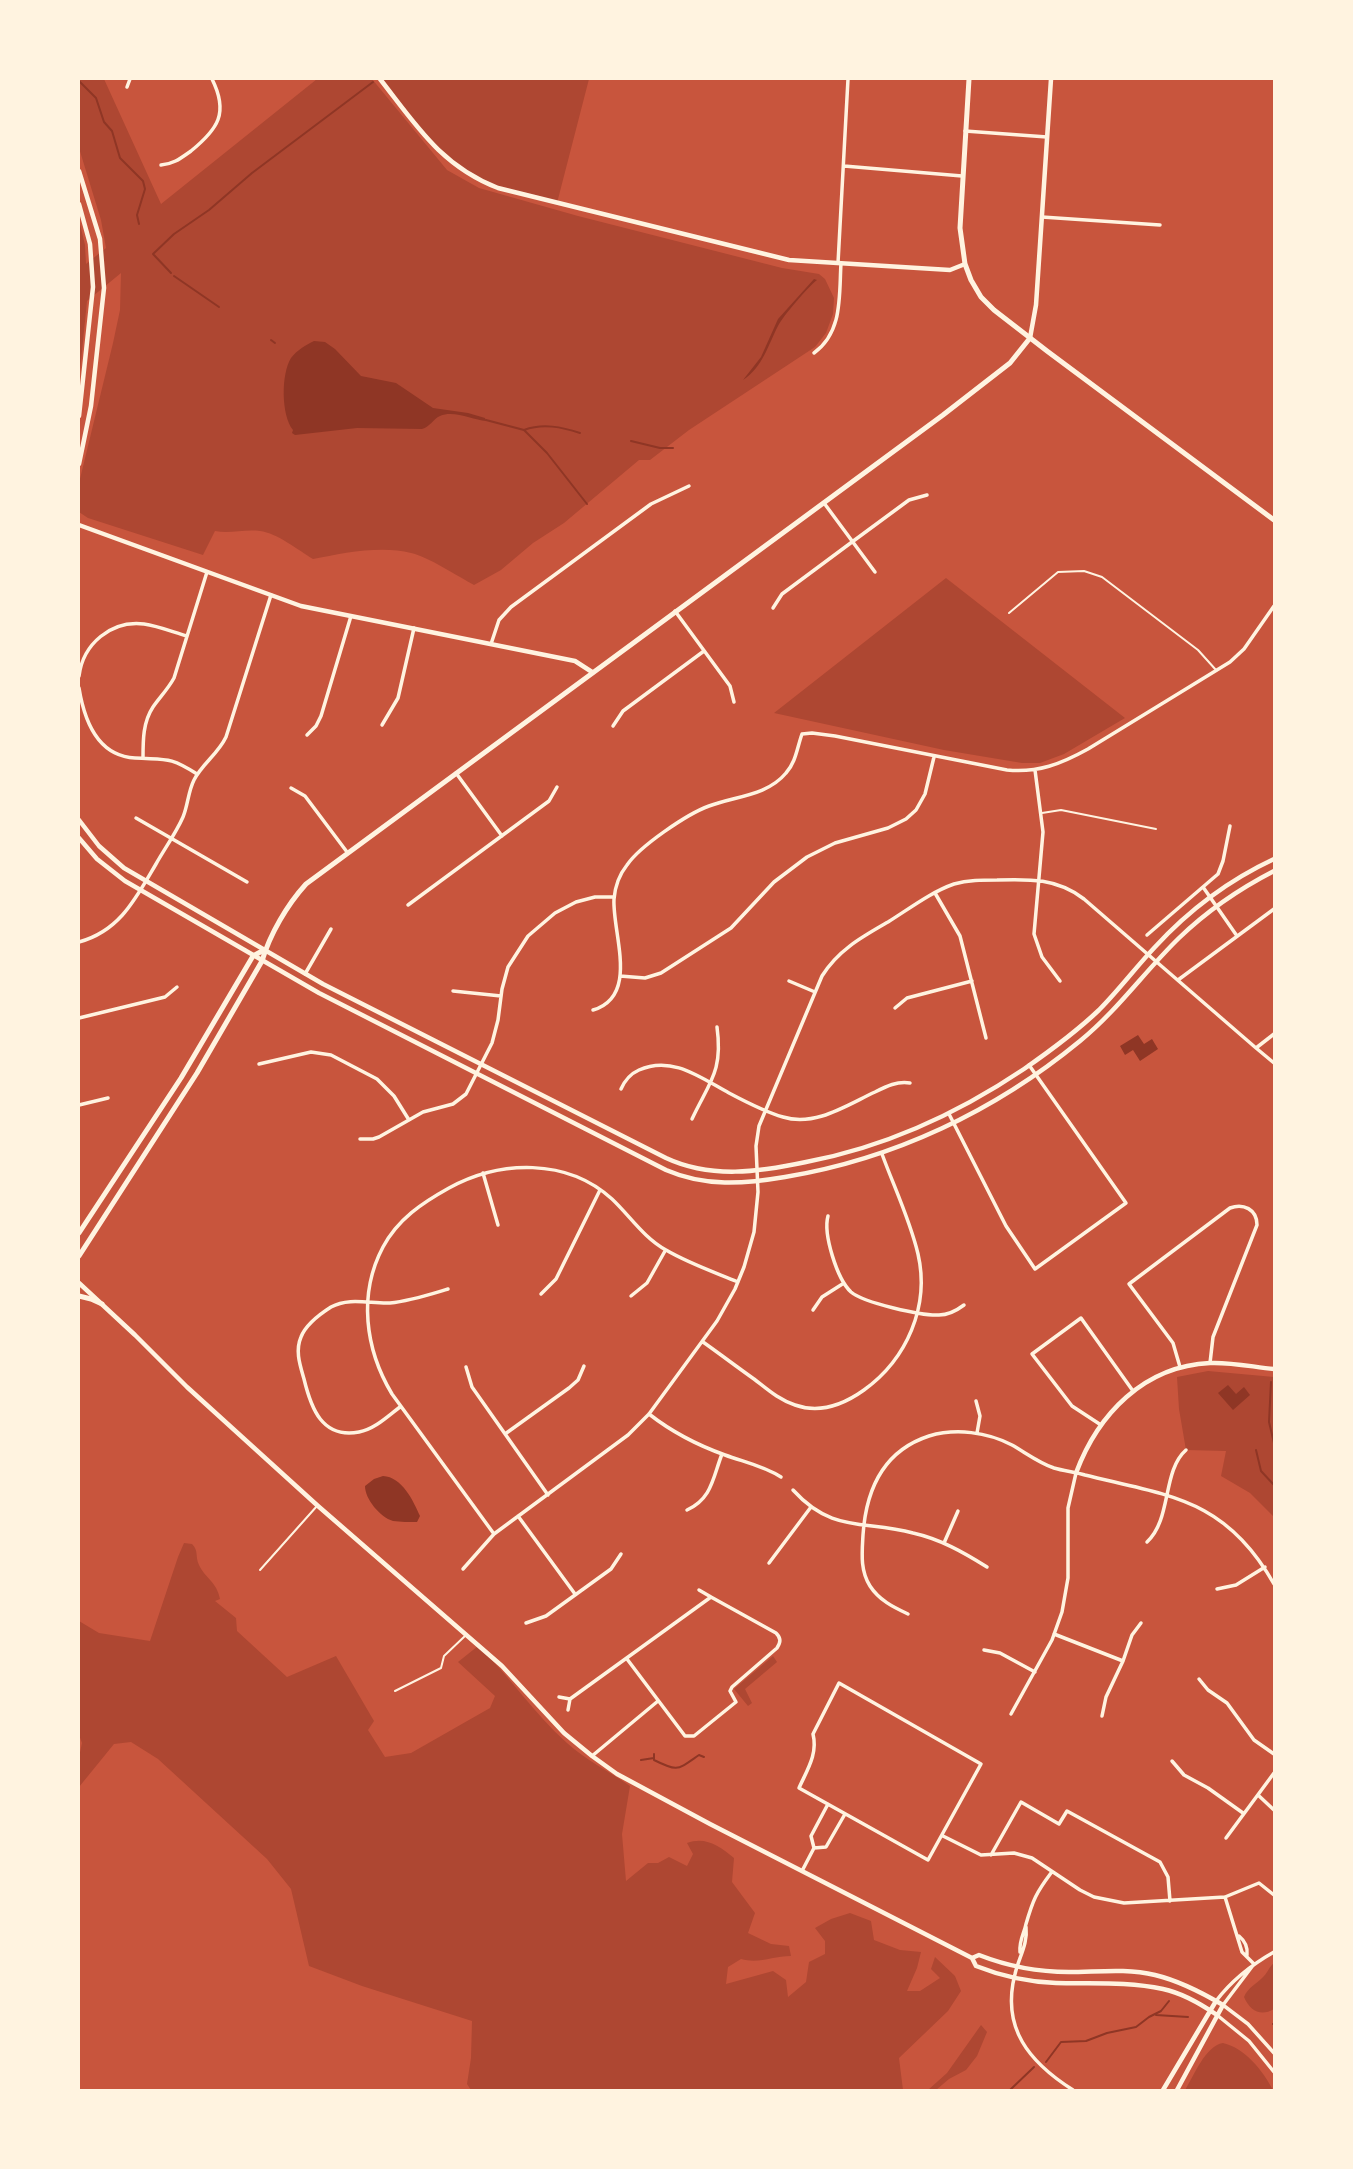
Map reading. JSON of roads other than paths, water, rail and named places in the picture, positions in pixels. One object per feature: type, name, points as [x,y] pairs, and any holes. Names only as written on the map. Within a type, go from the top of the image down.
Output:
[{"type":"main road","points":[[380,79],[443,156],[485,183],[789,260],[950,270],[965,264]]},
{"type":"main road","points":[[969,79],[960,228],[965,264],[971,280],[984,300],[1030,338],[1274,520]]},
{"type":"main road","points":[[79,1256],[197,1073],[262,961],[264,950],[297,894],[347,852],[1001,371],[1017,355],[1030,338],[1036,305],[1051,79]]},
{"type":"main road","points":[[79,171],[100,239],[104,288],[91,405],[79,464]]},
{"type":"main road","points":[[79,204],[90,244],[93,287],[79,416]]},
{"type":"main road","points":[[79,525],[301,606],[575,662],[592,672]]},
{"type":"main road","points":[[79,820],[104,852],[124,868],[305,974],[677,1163],[718,1172],[757,1170],[819,1160],[859,1150],[888,1141],[949,1114],[989,1092],[1065,1039],[1096,1013],[1181,921],[1247,873],[1274,859]]},
{"type":"main road","points":[[79,838],[106,867],[141,890],[331,1000],[675,1174],[705,1182],[726,1183],[758,1181],[829,1168],[882,1153],[954,1123],[998,1099],[1088,1034],[1156,962],[1216,906],[1274,872]]},
{"type":"main road","points":[[79,1232],[181,1077],[253,956],[264,950]]},
{"type":"main road","points":[[79,1283],[187,1387],[318,1506],[516,1679],[564,1733],[617,1774],[972,1958],[976,1966],[1014,1978],[1054,1983],[1109,1982],[1144,1985],[1182,1996],[1217,2015]]},
{"type":"main road","points":[[79,1296],[102,1304]]},
{"type":"main road","points":[[1076,1473],[1086,1448],[1118,1404],[1159,1375],[1180,1367],[1210,1363],[1274,1369]]},
{"type":"main road","points":[[972,1958],[979,1955],[1048,1972],[1122,1971],[1153,1974],[1181,1983],[1216,2001],[1223,2006],[1177,2090]]},
{"type":"main road","points":[[1163,2090],[1216,2001]]},
{"type":"street","points":[[127,87],[130,79]]},
{"type":"street","points":[[161,165],[179,160],[213,131],[220,107],[218,90],[212,79]]},
{"type":"street","points":[[814,353],[829,339],[836,323],[848,79]]},
{"type":"street","points":[[965,131],[1047,137]]},
{"type":"street","points":[[844,166],[962,176]]},
{"type":"street","points":[[1042,217],[1160,225]]},
{"type":"street","points":[[491,643],[499,620],[511,607],[652,504],[689,486]]},
{"type":"street","points":[[773,608],[782,594],[909,500],[927,495]]},
{"type":"street","points":[[824,502],[875,572]]},
{"type":"street","points":[[143,758],[145,724],[174,678],[207,572]]},
{"type":"street","points":[[79,942],[113,925],[129,909],[185,813],[190,790],[197,775],[216,754],[226,737],[271,595]]},
{"type":"street","points":[[593,1010],[610,1000],[620,976],[614,897],[620,876],[631,859],[687,817],[709,806],[758,792],[778,782],[793,764],[802,734],[835,736],[1007,770],[1035,770],[1059,764],[1088,749],[1240,654],[1274,606]]},
{"type":"street","points":[[675,611],[730,685],[733,702]]},
{"type":"street","points":[[307,735],[321,716],[351,615]]},
{"type":"street","points":[[79,676],[82,661],[91,645],[104,633],[115,628],[144,624],[187,636]]},
{"type":"street","points":[[382,725],[398,698],[414,628]]},
{"type":"street","points":[[613,726],[622,711],[704,650]]},
{"type":"street","points":[[79,688],[86,719],[100,743],[126,757],[166,759],[184,765],[197,775]]},
{"type":"street","points":[[620,976],[645,978],[661,973],[731,928],[774,882],[807,857],[835,843],[888,828],[906,819],[916,810],[926,794],[934,757]]},
{"type":"street","points":[[1035,770],[1042,813],[1035,943],[1060,981]]},
{"type":"street","points":[[456,773],[502,836]]},
{"type":"street","points":[[408,905],[549,801],[558,787]]},
{"type":"street","points":[[292,788],[305,796],[347,852]]},
{"type":"street","points":[[136,818],[247,882]]},
{"type":"street","points":[[1147,934],[1218,874],[1230,826]]},
{"type":"street","points":[[463,1569],[494,1534],[614,1447],[649,1414],[702,1342],[727,1305],[738,1282],[754,1232],[758,1181],[757,1136],[815,992],[828,967],[844,950],[935,893],[964,882],[1038,879],[1058,884],[1078,894],[1274,1063]]},
{"type":"street","points":[[1203,887],[1237,936]]},
{"type":"street","points":[[935,893],[960,936],[986,1038]]},
{"type":"street","points":[[360,1139],[379,1137],[423,1112],[446,1107],[460,1100],[478,1074],[496,1031],[504,978],[513,956],[537,927],[565,907],[595,897],[614,897]]},
{"type":"street","points":[[1178,981],[1274,909]]},
{"type":"street","points":[[305,974],[331,929]]},
{"type":"street","points":[[789,981],[815,992]]},
{"type":"street","points":[[895,1008],[908,998],[972,981]]},
{"type":"street","points":[[79,1018],[165,997],[177,987]]},
{"type":"street","points":[[453,991],[501,996]]},
{"type":"street","points":[[692,1119],[711,1083],[720,1054],[717,1027]]},
{"type":"street","points":[[1256,1048],[1274,1034]]},
{"type":"street","points":[[259,1064],[310,1052],[331,1055],[377,1079],[394,1096],[409,1120]]},
{"type":"street","points":[[621,1089],[632,1074],[655,1065],[680,1067],[766,1110],[794,1119],[813,1119],[891,1084],[911,1083]]},
{"type":"street","points":[[949,1114],[1006,1226],[1035,1269],[1126,1203],[1029,1065]]},
{"type":"street","points":[[79,1105],[108,1098]]},
{"type":"street","points":[[702,1342],[786,1402],[802,1407],[827,1408],[839,1405],[855,1396],[887,1369],[908,1340],[918,1313],[921,1286],[918,1254],[882,1153]]},
{"type":"street","points":[[494,1534],[400,1407],[382,1377],[375,1358],[368,1324],[371,1282],[378,1257],[399,1223],[419,1205],[469,1178],[512,1168],[543,1168],[582,1179],[619,1206],[645,1234],[665,1250],[738,1282]]},
{"type":"street","points":[[483,1173],[498,1225]]},
{"type":"street","points":[[541,1294],[556,1279],[600,1190]]},
{"type":"street","points":[[1180,1367],[1173,1343],[1129,1284],[1230,1208],[1241,1206],[1252,1210],[1257,1225],[1213,1337],[1210,1363]]},
{"type":"street","points":[[828,1216],[827,1235],[844,1283],[860,1298],[918,1313],[947,1314],[964,1305]]},
{"type":"street","points":[[631,1296],[647,1283],[665,1250]]},
{"type":"street","points":[[813,1310],[822,1297],[844,1283]]},
{"type":"street","points":[[400,1407],[370,1428],[347,1433],[324,1423],[311,1405],[299,1360],[298,1351],[302,1336],[310,1324],[336,1304],[351,1301],[402,1301],[447,1289]]},
{"type":"street","points":[[1101,1425],[1072,1406],[1032,1354],[1081,1318],[1133,1391]]},
{"type":"street","points":[[505,1434],[569,1388],[578,1380],[584,1366]]},
{"type":"street","points":[[466,1367],[468,1381],[548,1494]]},
{"type":"street","points":[[975,1401],[980,1416],[977,1434]]},
{"type":"street","points":[[649,1414],[677,1434],[722,1454],[766,1468],[781,1477]]},
{"type":"street","points":[[908,1614],[881,1599],[865,1577],[862,1562],[866,1506],[874,1482],[898,1454],[915,1442],[951,1432],[977,1434],[1003,1441],[1050,1467],[1167,1494],[1196,1505],[1223,1522],[1245,1541],[1274,1584]]},
{"type":"street","points":[[1147,1542],[1159,1526],[1176,1463],[1186,1450]]},
{"type":"street","points":[[687,1510],[706,1497],[722,1454]]},
{"type":"street","points":[[1011,1714],[1054,1634],[1062,1612],[1067,1587],[1068,1508],[1076,1473]]},
{"type":"street","points":[[793,1490],[811,1507],[832,1519],[901,1530],[944,1543],[987,1567]]},
{"type":"street","points":[[769,1563],[811,1507]]},
{"type":"street","points":[[944,1543],[957,1510]]},
{"type":"street","points":[[518,1516],[575,1595]]},
{"type":"street","points":[[526,1623],[546,1616],[612,1568],[621,1553]]},
{"type":"street","points":[[1217,1589],[1236,1585],[1265,1567]]},
{"type":"street","points":[[626,1659],[685,1736],[694,1736],[736,1702],[730,1691],[732,1687],[777,1648],[780,1637],[699,1590]]},
{"type":"street","points":[[568,1710],[570,1699],[711,1597]]},
{"type":"street","points":[[1102,1716],[1103,1703],[1132,1635],[1141,1623]]},
{"type":"street","points":[[1054,1634],[1123,1661]]},
{"type":"street","points":[[984,1650],[1000,1653],[1035,1672]]},
{"type":"street","points":[[1199,1679],[1208,1690],[1227,1703],[1254,1740],[1274,1754]]},
{"type":"street","points":[[839,1683],[981,1764],[928,1860],[828,1804],[799,1788],[813,1758],[813,1734],[839,1683]]},
{"type":"street","points":[[559,1697],[570,1699]]},
{"type":"street","points":[[592,1756],[658,1702]]},
{"type":"street","points":[[1172,1761],[1180,1772],[1243,1813]]},
{"type":"street","points":[[1226,1838],[1274,1773]]},
{"type":"street","points":[[1258,1796],[1274,1810]]},
{"type":"street","points":[[991,1855],[1021,1802],[1059,1824],[1066,1811],[1160,1863],[1168,1877],[1170,1901]]},
{"type":"street","points":[[802,1871],[814,1848],[811,1836],[828,1804]]},
{"type":"street","points":[[814,1848],[826,1847],[845,1814]]},
{"type":"street","points":[[943,1836],[972,1852],[991,1855],[1005,1853],[1032,1858],[1080,1890],[1109,1901],[1124,1903],[1225,1897],[1259,1883],[1274,1895]]},
{"type":"street","points":[[1052,1872],[1032,1900],[1026,1927],[1021,1935],[1011,2007],[1021,2041],[1042,2067],[1073,2090]]},
{"type":"street","points":[[1225,1897],[1239,1936],[1248,1950],[1247,1955],[1254,1964]]},
{"type":"street","points":[[1216,2001],[1236,1978],[1274,1952]]},
{"type":"street","points":[[1254,1964],[1223,2006],[1248,2024],[1274,2053]]},
{"type":"street","points":[[1217,2015],[1249,2041],[1274,2072]]},
{"type":"lane","points":[[1009,613],[1058,572],[1084,571],[1102,577],[1197,649],[1216,671]]},
{"type":"lane","points":[[1042,813],[1061,810],[1156,829]]},
{"type":"lane","points":[[260,1570],[318,1506]]},
{"type":"lane","points":[[396,1691],[441,1668],[444,1656],[466,1634]]},
{"type":"waterway","points":[[79,81],[96,98],[104,122],[112,131],[120,158],[143,181],[145,189],[137,215],[139,224]]},
{"type":"waterway","points":[[171,273],[153,254],[174,234],[209,210],[252,173],[373,82]]},
{"type":"waterway","points":[[174,276],[219,307]]},
{"type":"waterway","points":[[271,340],[275,343]]},
{"type":"waterway","points":[[486,420],[524,430],[547,453],[587,504]]},
{"type":"waterway","points":[[524,430],[552,427],[580,433]]},
{"type":"waterway","points":[[631,441],[660,448],[673,448]]},
{"type":"waterway","points":[[1271,1382],[1269,1422],[1274,1443]]},
{"type":"waterway","points":[[1256,1450],[1261,1471],[1274,1485]]},
{"type":"waterway","points":[[641,1760],[654,1758],[654,1754],[654,1760],[677,1768],[699,1755],[704,1757]]},
{"type":"waterway","points":[[1046,2062],[1061,2042],[1086,2041],[1136,2027],[1161,2011],[1169,2001]]},
{"type":"waterway","points":[[1156,2015],[1188,2017]]},
{"type":"waterway","points":[[1010,2090],[1034,2067]]}]
